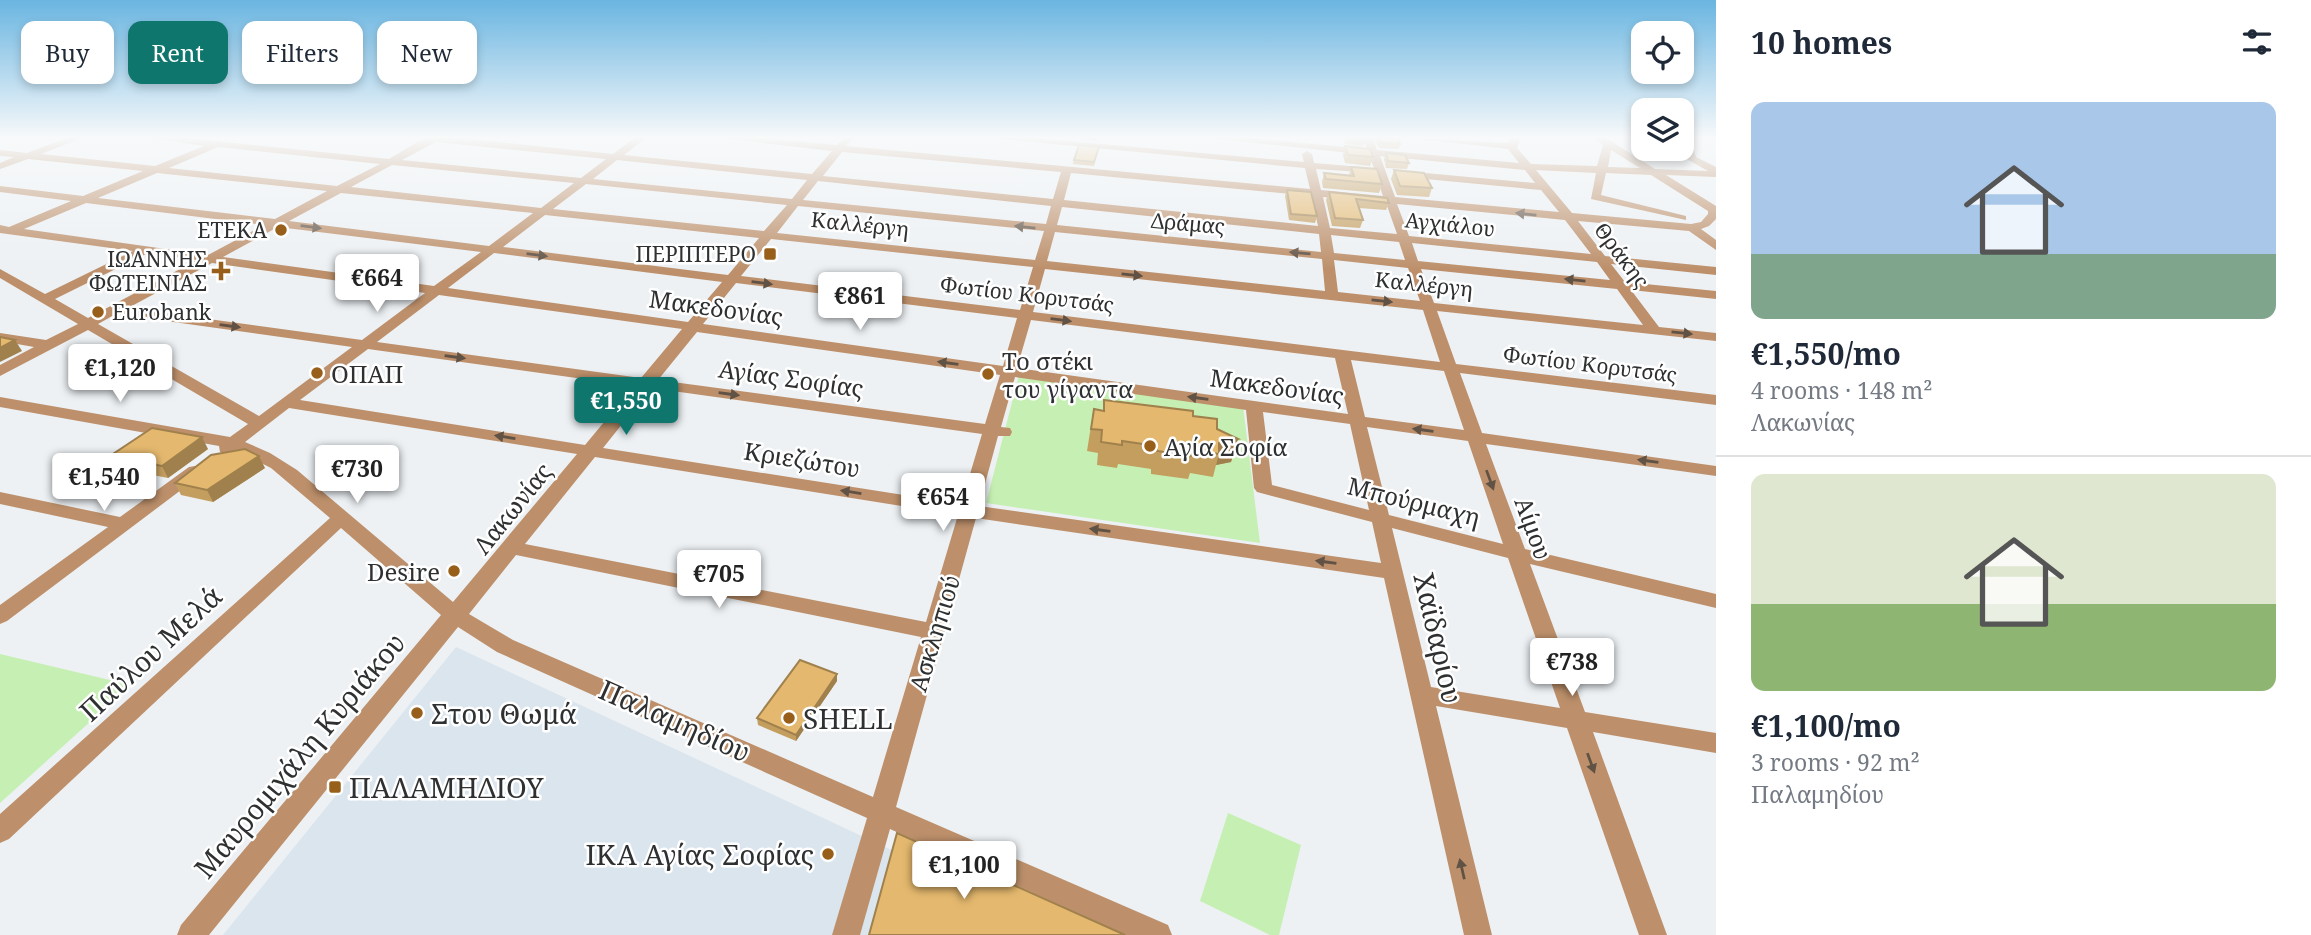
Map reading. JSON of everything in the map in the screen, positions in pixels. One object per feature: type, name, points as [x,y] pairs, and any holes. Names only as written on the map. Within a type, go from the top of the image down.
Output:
[{"type":"street","points":[[4,232],[127,182]]},
{"type":"street","name":"Καλλέργη","points":[[261,182],[1716,337]]},
{"type":"street","points":[[0,371],[353,182]]},
{"type":"street","points":[[0,616],[582,182]]},
{"type":"street","name":"Δράμας","points":[[589,182],[1716,295]]},
{"type":"street","name":"Λακωνίας","points":[[454,616],[812,182]]},
{"type":"street","name":"Αγχιάλου","points":[[850,182],[1716,271]]},
{"type":"street","name":"Ασκληπιού","points":[[846,935],[880,810],[969,511],[999,431],[1010,371],[1064,182]]},
{"type":"street","points":[[1183,182],[1571,219],[1692,228],[1710,225]]},
{"type":"street","points":[[1314,182],[1325,231],[1332,296]]},
{"type":"street","name":"Αίμου","points":[[1384,182],[1653,935]]},
{"type":"street","points":[[1486,182],[1545,187]]},
{"type":"street","name":"Θράκης","points":[[1541,182],[1654,330]]},
{"type":"street","points":[[1599,182],[1595,197],[1710,225]]},
{"type":"street","points":[[1668,182],[1715,211],[1710,225]]},
{"type":"street","name":"Φωτίου Κορυτσάς","points":[[0,188],[1716,400]]},
{"type":"street","points":[[1692,228],[1716,246]]},
{"type":"street","name":"Μακεδονίας","points":[[4,232],[1716,471]]},
{"type":"street","points":[[45,299],[145,250]]},
{"type":"street","points":[[0,273],[259,423]]},
{"type":"street","name":"Αγίας Σοφίας","points":[[113,310],[999,431]]},
{"type":"street","points":[[0,337],[48,345]]},
{"type":"street","name":"Χαϊδαρίου","points":[[1342,354],[1478,935]]},
{"type":"street","name":"Παλαμηδίου","points":[[0,402],[233,443],[256,450],[287,470],[454,616],[505,646],[1158,935]]},
{"type":"street","name":"Κριεζώτου","points":[[286,403],[969,511],[1393,572]]},
{"type":"street","name":"Μπούρμαχη","points":[[1254,406],[1264,488],[1517,554],[1716,601]]},
{"type":"street","points":[[0,498],[124,524]]},
{"type":"street","name":"Παύλου Μελά","points":[[0,831],[341,518]]},
{"type":"street","points":[[511,548],[935,632]]},
{"type":"street","name":"Μαυρομιχάλη Κυριάκου","points":[[191,935],[454,616]]},
{"type":"street","points":[[1422,695],[1716,743]]},
{"type":"shaded area","points":[[456,647],[896,852],[1079,935],[223,935]]},
{"type":"green space","points":[[1019,375],[1243,406],[1260,543],[986,503]]},
{"type":"green space","points":[[0,654],[131,685],[0,803]]},
{"type":"green space","points":[[1228,813],[1301,845],[1279,935],[1270,935],[1200,901]]},
{"type":"building","points":[[1398,182],[1429,182],[1432,188],[1400,186]]},
{"type":"building","points":[[1287,190],[1311,192],[1317,216],[1291,214]]},
{"type":"building","points":[[1329,192],[1387,198],[1389,203],[1356,199],[1363,220],[1335,218]]},
{"type":"building","points":[[0,337],[15,340],[0,348]]},
{"type":"building","points":[[1104,400],[1193,411],[1193,416],[1217,419],[1217,429],[1238,439],[1219,443],[1219,454],[1194,450],[1194,456],[1157,451],[1157,446],[1122,441],[1122,445],[1101,442],[1102,430],[1091,429],[1094,409],[1104,411]]},
{"type":"building","points":[[152,428],[202,437],[162,466],[110,456]]},
{"type":"building","points":[[245,449],[259,456],[207,490],[175,483],[211,455]]},
{"type":"building","points":[[800,660],[837,674],[796,735],[757,718]]},
{"type":"building","points":[[897,833],[1125,935],[869,935]]},
{"type":"place","name":"ΕΤΕΚΑ","points":[[281,230]]},
{"type":"place","name":"ΠΕΡΙΠΤΕΡΟ","points":[[770,254]]},
{"type":"place","name":"ΙΩΑΝΝΗΣ ΦΩΤΕΙΝΙΑΣ","points":[[221,271]]},
{"type":"place","name":"Eurobank","points":[[98,312]]},
{"type":"place","name":"ΟΠΑΠ","points":[[317,373]]},
{"type":"place","name":"Το στέκι του γίγαντα","points":[[988,374]]},
{"type":"place","name":"Αγία Σοφία","points":[[1150,446]]},
{"type":"place","name":"Desire","points":[[454,571]]},
{"type":"place","name":"Στου Θωμά","points":[[417,713]]},
{"type":"place","name":"SHELL","points":[[789,718]]},
{"type":"place","name":"ΠΑΛΑΜΗΔΙΟΥ","points":[[335,787]]},
{"type":"place","name":"ΙΚΑ Αγίας Σοφίας","points":[[828,854]]}]
